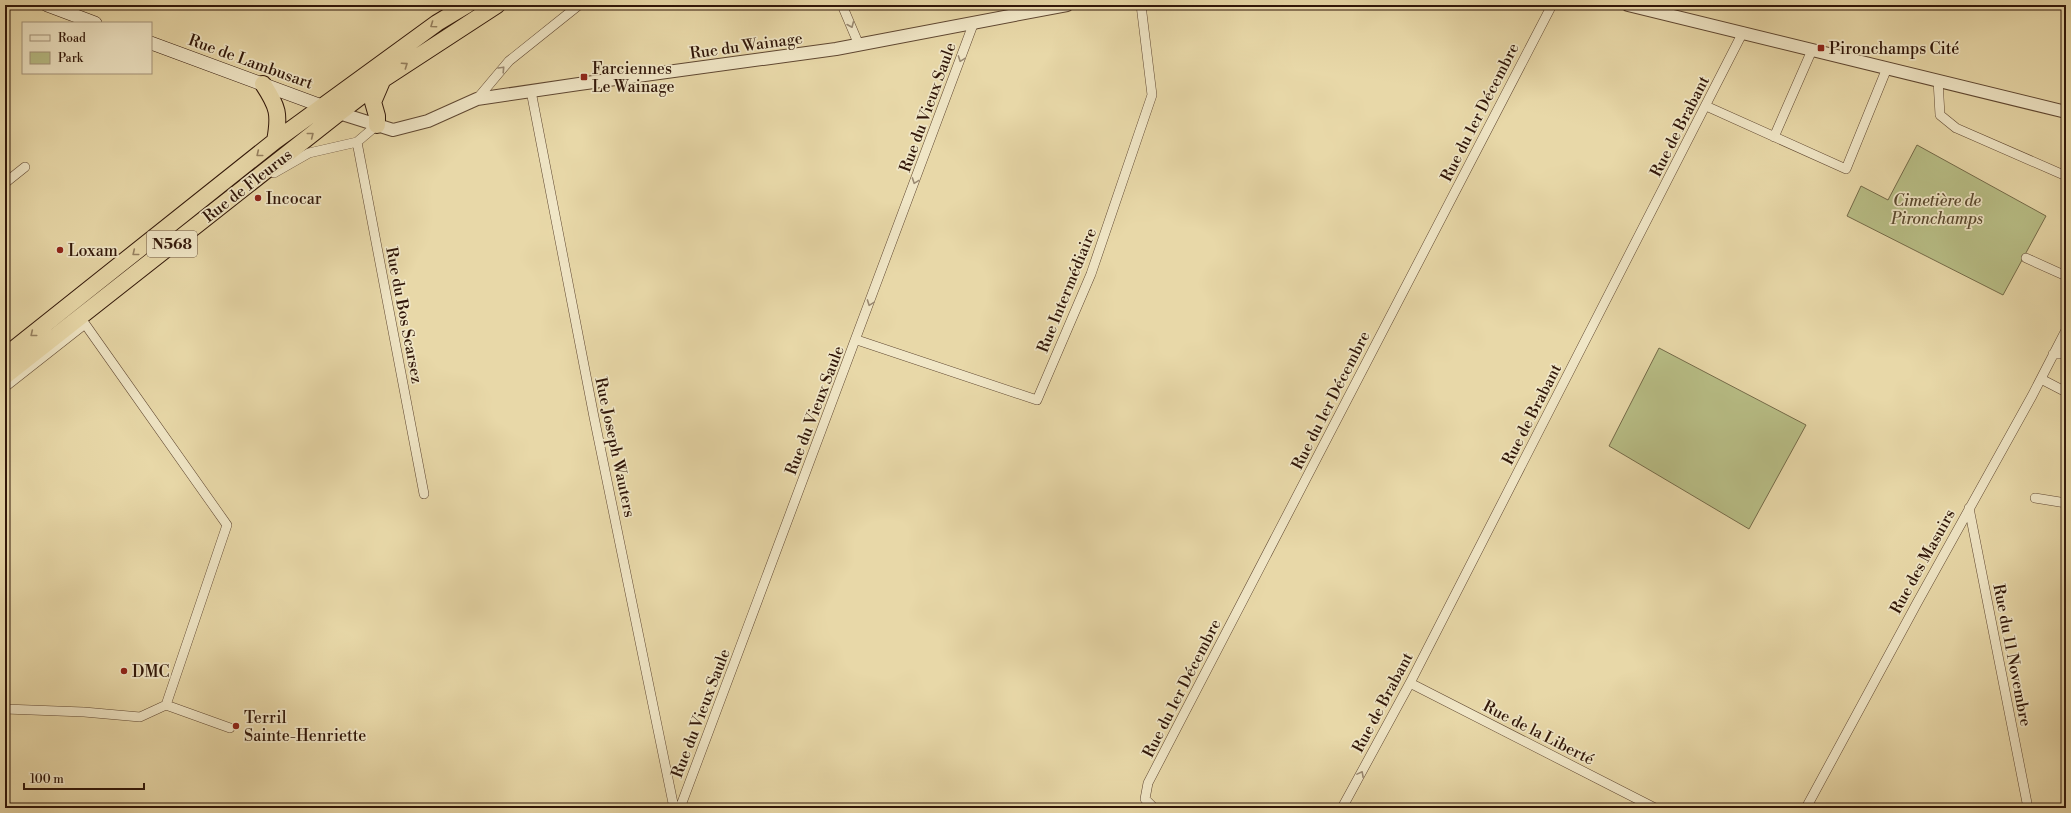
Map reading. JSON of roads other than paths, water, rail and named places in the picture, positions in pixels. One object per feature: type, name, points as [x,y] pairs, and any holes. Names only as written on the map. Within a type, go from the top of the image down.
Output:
[{"type":"highway","name":"N568","points":[[323,106],[437,23],[467,5]]},
{"type":"highway","name":"N568","points":[[339,112],[382,80],[497,5]]},
{"type":"highway","points":[[377,125],[377,116],[373,102],[382,80]]},
{"type":"highway","points":[[263,84],[275,102],[279,122],[275,141]]},
{"type":"highway","name":"Rue de Fleurus","points":[[5,356],[275,141],[323,106]]},
{"type":"highway","name":"Rue de Fleurus","points":[[5,376],[339,112]]},
{"type":"highway","points":[[85,324],[107,307],[122,291],[127,279]]},
{"type":"main road","points":[[47,5],[92,22]]},
{"type":"main road","name":"Rue de Lambusart","points":[[152,44],[339,112]]},
{"type":"street","points":[[477,100],[509,61],[579,5]]},
{"type":"street","points":[[842,5],[859,45]]},
{"type":"street","name":"Rue du Wainage","points":[[339,112],[393,130],[428,121],[477,100],[531,91],[859,45],[1067,5]]},
{"type":"street","name":"Rue Intermédiaire","points":[[857,340],[1037,400],[1091,274],[1152,95],[1141,5]]},
{"type":"street","name":"Rue du 1er Décembre","points":[[1154,808],[1145,799],[1148,783],[1552,5]]},
{"type":"street","points":[[1628,5],[2066,112]]},
{"type":"street","name":"Rue du Vieux Saule","points":[[680,808],[857,340],[974,22]]},
{"type":"street","name":"Rue de Brabant","points":[[1342,808],[1410,683],[1743,32]]},
{"type":"street","points":[[1774,137],[1812,50]]},
{"type":"street","points":[[1706,106],[1846,169],[1887,68]]},
{"type":"street","points":[[1938,80],[1940,115],[1956,128],[2066,176]]},
{"type":"street","name":"Rue Joseph Wauters","points":[[531,91],[594,417],[674,808]]},
{"type":"street","name":"Rue de Fleurus","points":[[274,173],[309,153],[357,142],[377,125]]},
{"type":"street","name":"Rue du Bos Scarsez","points":[[357,142],[424,494]]},
{"type":"street","points":[[5,183],[25,167]]},
{"type":"street","points":[[2026,258],[2066,276]]},
{"type":"street","points":[[5,387],[85,324],[227,525],[166,706]]},
{"type":"street","name":"Rue des Masuirs","points":[[1806,808],[2041,379],[2066,330]]},
{"type":"street","points":[[2053,354],[2066,354]]},
{"type":"street","points":[[2041,379],[2066,392]]},
{"type":"street","points":[[2035,498],[2066,503]]},
{"type":"street","name":"Rue du 11 Novembre","points":[[1969,508],[2028,808]]},
{"type":"street","name":"Rue de la Liberté","points":[[1410,683],[1655,808]]},
{"type":"street","points":[[5,709],[84,712],[140,717],[166,706],[230,728]]},
{"type":"place","name":"Pironchamps Cité","points":[[1821,48]]},
{"type":"place","name":"Farciennes Le Wainage","points":[[584,77]]},
{"type":"place","name":"Incocar","points":[[258,198]]},
{"type":"place","name":"Loxam","points":[[60,250]]},
{"type":"place","name":"DMC","points":[[124,671]]},
{"type":"place","name":"Terril Sainte-Henriette","points":[[236,726]]},
{"type":"park label","name":"Cimetière de Pironchamps","points":[[1937,209]]}]
